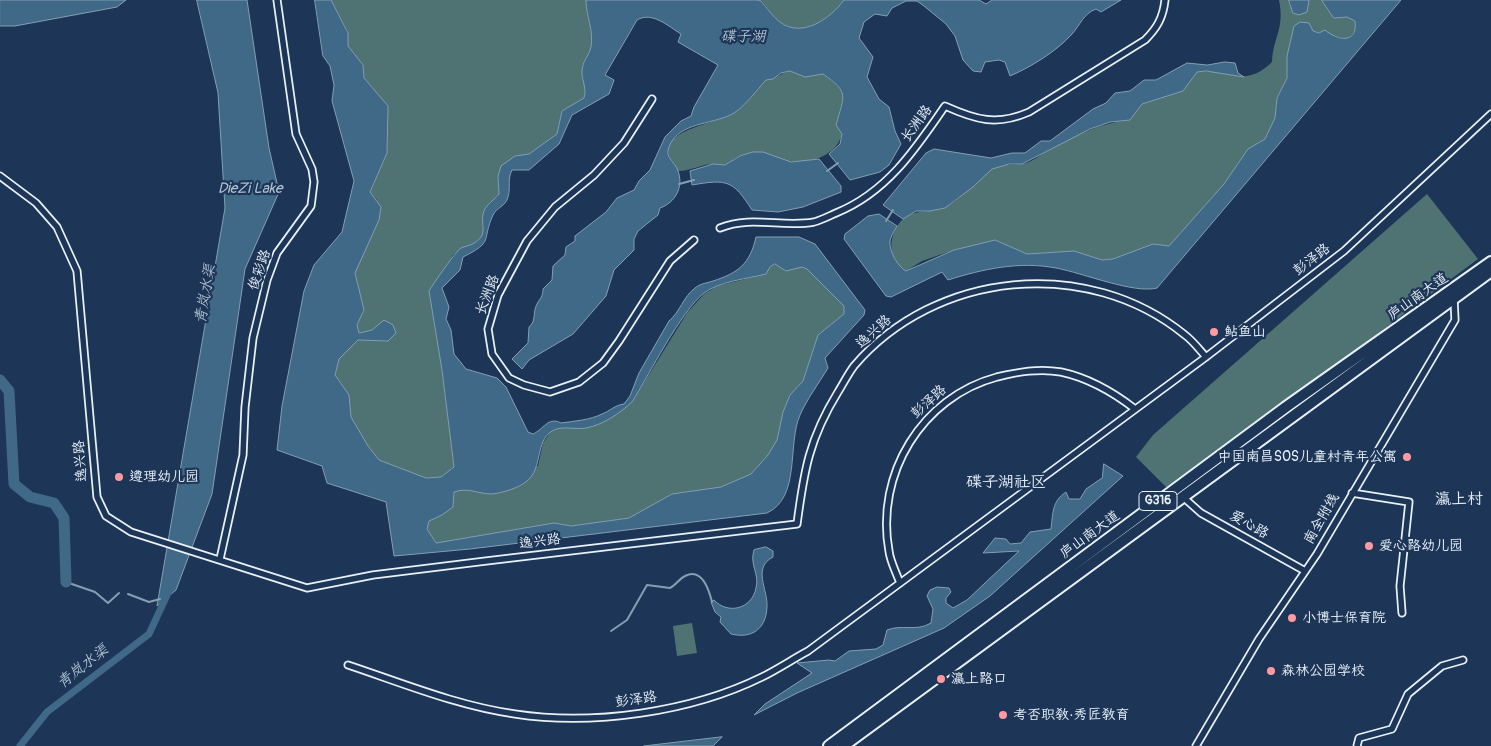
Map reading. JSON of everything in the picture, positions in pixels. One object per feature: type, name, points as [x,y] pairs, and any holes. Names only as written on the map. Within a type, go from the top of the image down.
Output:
[{"type":"highway","name":"庐山南大道","points":[[829,746],[1286,407],[1491,262]]},
{"type":"highway","name":"庐山南大道","points":[[843,746],[1491,272]]},
{"type":"street","name":"俊彩路","points":[[220,559],[242,456],[245,407],[253,338],[267,280],[277,253],[311,206],[314,182],[312,168],[296,134],[277,0]]},
{"type":"street","name":"长洲路","points":[[720,228],[758,221],[814,222],[860,202],[891,178],[945,106],[968,116],[987,120],[1011,120],[1028,112],[1145,40],[1156,29],[1164,13],[1165,0]]},
{"type":"street","name":"长洲路","points":[[652,99],[624,143],[594,175],[555,207],[526,241],[498,295],[488,329],[492,354],[509,378],[524,385],[550,392],[579,382],[603,363],[670,261],[694,240]]},
{"type":"street","name":"彭泽路","points":[[348,665],[470,704],[515,714],[570,719],[635,715],[694,702],[761,677],[808,651],[1135,409],[1344,251],[1491,114]]},
{"type":"street","name":"逸兴路","points":[[0,176],[36,203],[58,227],[77,271],[97,497],[106,516],[131,532],[307,588],[373,576],[486,560],[797,524],[804,476],[812,442],[827,410],[853,367],[892,329],[918,313],[960,296],[995,286],[1044,282],[1076,286],[1119,297],[1154,315],[1185,335],[1206,356]]},
{"type":"street","name":"南全附线","points":[[1196,746],[1259,639],[1352,493],[1455,320],[1454,299]]},
{"type":"street","name":"彭泽路","points":[[900,583],[889,552],[887,529],[888,506],[894,474],[908,443],[918,428],[948,399],[976,383],[1033,370],[1060,372],[1083,378],[1112,392],[1135,409]]},
{"type":"street","points":[[1352,493],[1409,502],[1400,586],[1402,613]]},
{"type":"street","name":"爱心路","points":[[1183,497],[1201,513],[1304,571]]},
{"type":"street","points":[[1357,746],[1359,738],[1392,729],[1408,694],[1442,666],[1463,660]]},
{"type":"green space","points":[[331,0],[586,0],[592,41],[582,68],[584,98],[562,111],[557,134],[529,154],[515,156],[498,176],[499,194],[484,211],[483,233],[480,239],[453,255],[447,268],[429,291],[442,370],[454,467],[441,477],[426,478],[379,460],[368,446],[351,417],[349,395],[335,375],[339,359],[358,340],[388,341],[372,330],[359,333],[357,325],[364,310],[355,273],[377,200],[370,193],[387,153],[388,106],[364,78],[363,65],[348,46],[348,32]]},
{"type":"green space","points":[[757,0],[844,0],[824,19],[806,27],[797,28],[789,27],[780,22],[762,1]]},
{"type":"green space","points":[[1279,0],[1289,0],[1290,5],[1307,12],[1309,0],[1322,0],[1334,18],[1347,17],[1355,21],[1354,31],[1347,39],[1313,31],[1287,56],[1287,78],[1277,98],[1275,118],[1265,139],[1248,149],[1224,184],[1169,246],[1153,244],[1113,259],[1102,260],[1074,251],[1027,254],[995,240],[954,250],[922,261],[906,271],[895,260],[891,246],[892,239],[894,231],[903,219],[913,213],[945,207],[992,169],[1003,165],[1025,163],[1078,135],[1108,124],[1130,120],[1142,104],[1183,91],[1197,72],[1245,76],[1262,70],[1272,62],[1281,18]]},
{"type":"green space","points":[[790,71],[805,77],[823,74],[838,86],[841,91],[843,101],[836,125],[842,134],[835,148],[814,160],[797,162],[758,155],[745,155],[725,165],[712,164],[678,171],[670,157],[669,147],[674,138],[684,132],[733,113],[766,80]]},
{"type":"green space","points":[[1427,194],[1478,259],[1168,489],[1136,457],[1153,435]]},
{"type":"green space","points":[[775,264],[786,271],[802,267],[807,269],[844,306],[844,314],[818,335],[803,381],[790,395],[783,412],[777,440],[768,455],[751,474],[721,487],[672,494],[629,518],[571,526],[554,523],[436,543],[427,529],[429,520],[442,515],[454,500],[454,492],[464,489],[475,491],[538,466],[543,443],[550,432],[559,428],[585,428],[632,402],[687,313],[704,294],[717,286],[766,274],[770,267]]},
{"type":"green space","points":[[692,623],[697,653],[677,656],[673,626]]},
{"type":"water","points":[[0,0],[126,0],[117,7],[15,26],[0,26]]},
{"type":"water","name":"DieZi Lake","points":[[197,0],[247,0],[269,148],[279,192],[245,269],[212,494],[176,590],[157,606],[225,208],[218,93]]},
{"type":"water","name":"碟子湖","points":[[315,0],[331,0],[348,33],[348,46],[363,65],[364,78],[388,106],[387,153],[370,192],[381,207],[379,220],[355,273],[364,310],[357,325],[359,333],[372,330],[384,320],[393,325],[396,333],[388,341],[358,340],[339,359],[335,375],[349,395],[351,417],[368,446],[379,460],[426,478],[441,477],[454,467],[442,370],[429,291],[458,250],[474,243],[481,237],[484,211],[499,194],[498,176],[501,166],[515,156],[529,154],[557,134],[562,111],[584,98],[582,68],[592,41],[586,0],[757,0],[761,1],[780,22],[789,27],[797,28],[815,24],[824,19],[844,0],[979,0],[986,4],[992,0],[1121,0],[1101,12],[1096,9],[1092,11],[1085,16],[1072,34],[1059,46],[1035,63],[1010,76],[1005,62],[999,60],[985,62],[981,72],[973,71],[963,60],[955,36],[946,24],[917,1],[906,1],[892,8],[887,16],[875,14],[864,22],[859,38],[873,57],[867,77],[879,99],[889,107],[895,131],[901,144],[889,165],[880,172],[850,180],[829,154],[840,144],[842,134],[836,125],[843,95],[838,86],[823,74],[805,77],[790,71],[781,73],[773,79],[766,80],[747,102],[734,113],[727,117],[684,130],[672,141],[668,151],[669,158],[676,167],[680,177],[677,194],[670,202],[660,208],[658,215],[638,231],[634,239],[634,250],[614,270],[606,296],[573,334],[529,360],[522,369],[512,359],[528,343],[529,327],[533,322],[543,289],[552,280],[553,266],[565,255],[566,247],[575,241],[575,236],[606,212],[617,198],[634,190],[639,181],[650,170],[665,137],[681,121],[691,116],[694,107],[718,65],[678,42],[681,34],[660,21],[648,17],[637,20],[605,75],[614,80],[609,94],[572,115],[559,144],[529,170],[512,170],[507,200],[493,215],[486,240],[480,247],[463,257],[460,270],[442,288],[449,307],[446,319],[451,330],[454,354],[466,369],[497,378],[506,387],[528,432],[533,434],[553,421],[561,423],[597,416],[624,404],[630,396],[639,373],[669,321],[691,292],[699,286],[729,275],[742,266],[750,254],[756,237],[799,237],[815,244],[865,310],[864,315],[825,358],[828,368],[800,415],[796,427],[789,483],[785,495],[778,505],[767,513],[470,549],[394,556],[386,502],[327,483],[322,466],[277,450],[282,406],[304,291],[314,265],[342,232],[354,181],[332,101],[334,85],[330,66],[323,56]],"holes":[[[775,264],[786,271],[802,267],[807,269],[844,306],[844,314],[818,335],[803,381],[790,395],[783,412],[777,440],[768,455],[751,474],[721,487],[672,494],[629,518],[571,526],[554,523],[436,543],[427,529],[429,521],[453,507],[454,492],[468,490],[492,494],[520,486],[532,476],[543,441],[552,431],[560,428],[586,428],[599,424],[617,414],[632,402],[685,314],[704,293],[726,283],[766,274],[770,267]]]},
{"type":"water","points":[[1289,0],[1309,0],[1307,12],[1299,15],[1293,13]]},
{"type":"water","points":[[1322,0],[1401,0],[1157,288],[1147,289],[1122,286],[1056,268],[1028,265],[974,272],[948,280],[942,272],[891,297],[886,296],[844,239],[845,234],[868,216],[879,214],[897,226],[891,238],[890,246],[897,262],[906,271],[954,250],[995,240],[1027,254],[1074,251],[1102,260],[1113,259],[1153,244],[1169,246],[1224,184],[1248,149],[1265,139],[1275,118],[1277,98],[1287,78],[1287,56],[1294,26],[1300,22],[1309,23],[1313,31],[1319,33],[1325,30],[1341,38],[1350,37],[1353,34],[1355,21],[1347,17],[1334,18]]},
{"type":"water","points":[[1225,62],[1235,63],[1238,73],[1244,77],[1206,71],[1197,72],[1183,91],[1142,104],[1130,120],[1110,122],[1090,129],[1022,164],[1009,164],[992,169],[973,187],[945,208],[916,211],[903,219],[883,205],[926,153],[934,149],[991,158],[1012,153],[1025,153],[1041,141],[1050,141],[1093,109],[1106,103],[1115,93],[1130,91],[1144,80],[1156,80],[1187,63],[1207,65]]},
{"type":"water","points":[[753,152],[763,152],[791,162],[819,159],[841,186],[841,192],[803,207],[778,212],[752,210],[740,193],[728,184],[713,182],[692,185],[690,171],[713,164],[725,165],[740,156]]},
{"type":"water","points":[[1104,464],[1123,476],[990,596],[944,628],[797,693],[754,715],[765,704],[812,673],[797,663],[835,661],[849,651],[876,649],[883,645],[887,630],[893,628],[914,628],[931,623],[933,609],[927,596],[930,590],[937,587],[949,588],[951,592],[946,598],[946,603],[953,608],[967,600],[1019,551],[983,553],[995,538],[1006,539],[1010,544],[1021,543],[1030,532],[1051,529],[1054,508],[1058,499],[1066,492],[1069,499],[1080,499],[1086,489],[1102,478]]},
{"type":"water","points":[[766,547],[773,551],[773,557],[763,567],[762,573],[767,600],[764,621],[761,627],[751,633],[745,635],[731,634],[720,622],[721,617],[715,612],[711,602],[714,600],[726,607],[739,608],[750,601],[754,595],[757,583],[753,560],[754,550]]},
{"type":"water","points":[[722,737],[713,746],[644,746]]},
{"type":"waterway","points":[[827,171],[838,163]]},
{"type":"waterway","points":[[679,184],[694,180]]},
{"type":"waterway","points":[[886,221],[893,210]]},
{"type":"waterway","points":[[0,380],[9,391],[14,484],[30,497],[54,503],[64,518],[66,582]]},
{"type":"waterway","points":[[611,631],[627,620],[647,585],[670,588],[685,576],[696,575],[704,581],[712,602]]},
{"type":"waterway","points":[[66,582],[95,592],[108,603],[119,593]]},
{"type":"waterway","name":"青岚水渠","points":[[20,746],[47,712],[149,634],[168,593]]},
{"type":"waterway","points":[[128,594],[149,602],[160,599]]},
{"type":"place","name":"鲇鱼山","points":[[1214,332]]},
{"type":"place","name":"中国南昌SOS儿童村青年公寓","points":[[1407,457]]},
{"type":"place","name":"遵理幼儿园","points":[[119,477]]},
{"type":"place","name":"爱心路幼儿园","points":[[1369,546]]},
{"type":"place","name":"小博士保育院","points":[[1292,618]]},
{"type":"place","name":"森林公园学校","points":[[1271,671]]},
{"type":"place","name":"瀛上路口","points":[[941,679]]},
{"type":"place","name":"考否职教·秀匠教育","points":[[1003,715]]},
{"type":"district","name":"碟子湖社区","points":[[1006,483]]},
{"type":"district","name":"瀛上村","points":[[1459,500]]}]
